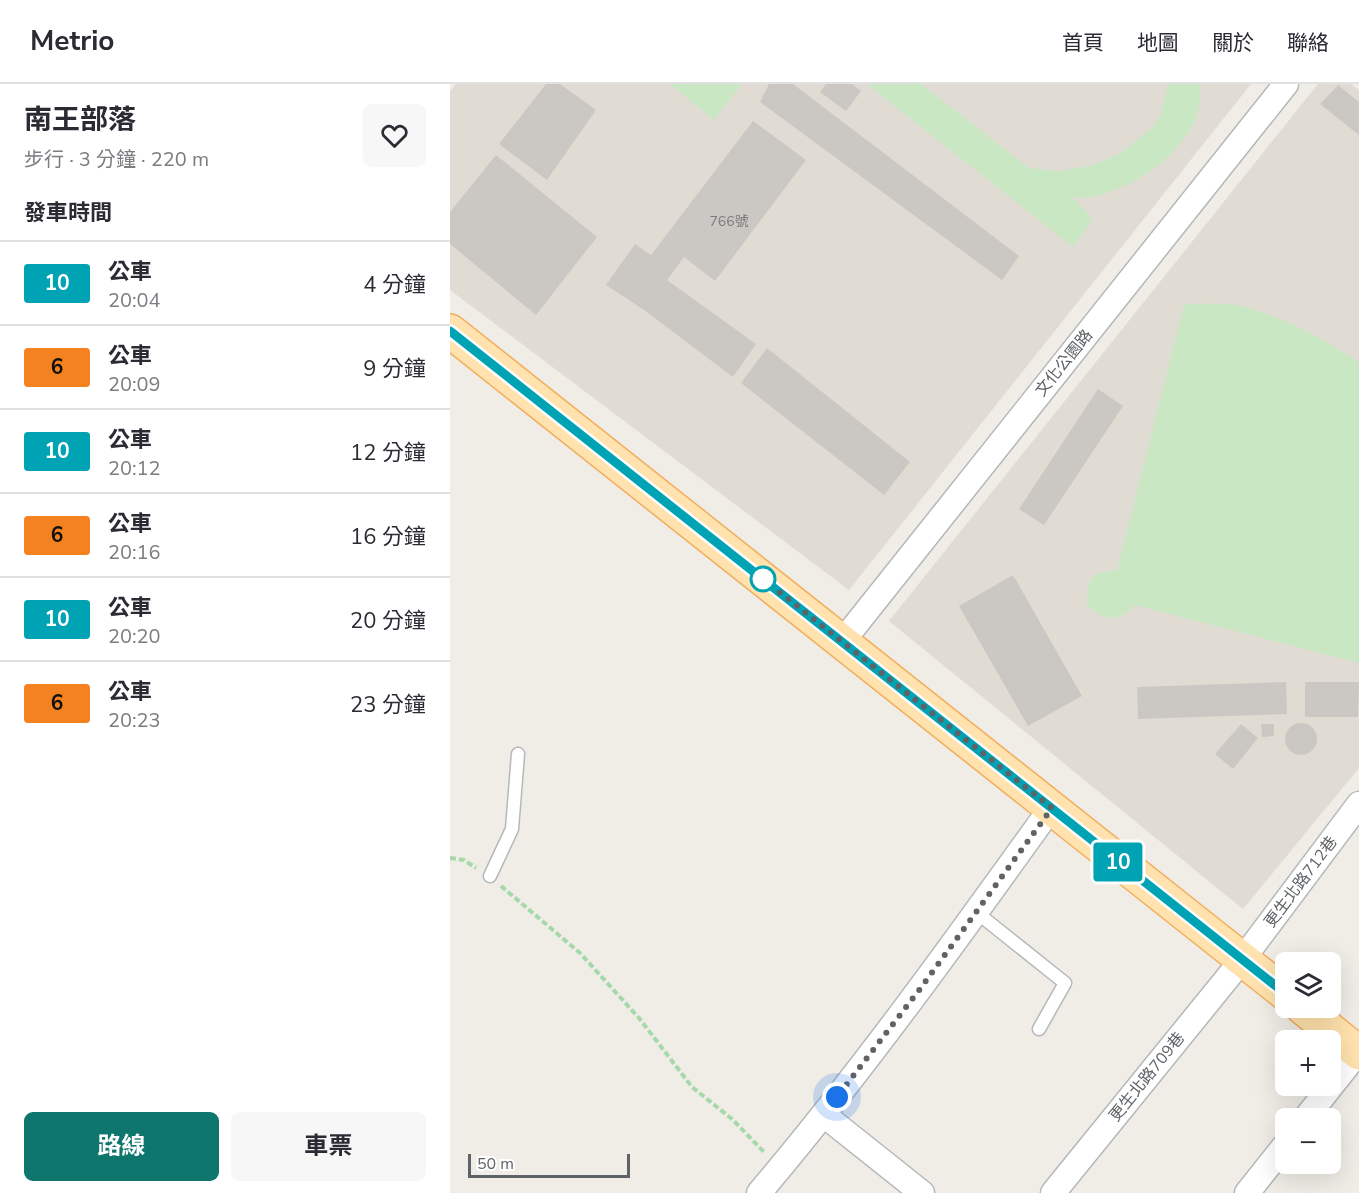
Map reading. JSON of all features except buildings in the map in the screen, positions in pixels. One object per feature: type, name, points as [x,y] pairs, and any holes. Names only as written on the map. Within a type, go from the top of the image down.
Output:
[{"type":"main road","points":[[450,331],[1275,986]]},
{"type":"main road","points":[[1316,1018],[1359,1052]]},
{"type":"street","name":"文化公園路","points":[[842,642],[1286,84]]},
{"type":"street","name":"更生北路712巷","points":[[1242,960],[1359,804]]},
{"type":"street","points":[[759,1193],[824,1115],[1052,808]]},
{"type":"street","name":"更生北路709巷","points":[[1053,1193],[1242,960]]},
{"type":"street","points":[[1314,1108],[1359,1052]]},
{"type":"street","points":[[824,1115],[922,1193]]},
{"type":"street","points":[[1247,1193],[1275,1158]]},
{"type":"lane","points":[[490,876],[512,829],[518,754]]},
{"type":"lane","points":[[976,912],[1065,983],[1039,1029]]},
{"type":"path","points":[[450,858],[464,861],[490,876],[580,953],[639,1018],[692,1088],[732,1119],[781,1168]]},
{"type":"shaded area","points":[[456,84],[1251,84],[849,590],[450,290],[450,91]]},
{"type":"shaded area","points":[[1318,84],[1351,84],[1359,90],[1359,768],[1243,909],[889,621]]},
{"type":"green space","points":[[670,84],[742,84],[714,120]]},
{"type":"green space","points":[[867,84],[921,84],[1029,168],[1058,171],[1090,166],[1115,156],[1130,146],[1154,126],[1161,114],[1168,84],[1201,84],[1199,107],[1194,122],[1186,137],[1161,163],[1146,174],[1115,190],[1093,197],[1072,197],[1093,219],[1073,247]]},
{"type":"green space","points":[[1184,305],[1235,305],[1257,310],[1317,337],[1359,362],[1359,663],[1135,605],[1123,615],[1111,618],[1099,615],[1087,605],[1089,583],[1092,579],[1101,573],[1117,571]]},
{"type":"bus line","name":"10","points":[[450,331],[1275,985]]},
{"type":"route","points":[[763,579],[1052,808],[920,989],[837,1097]]}]
